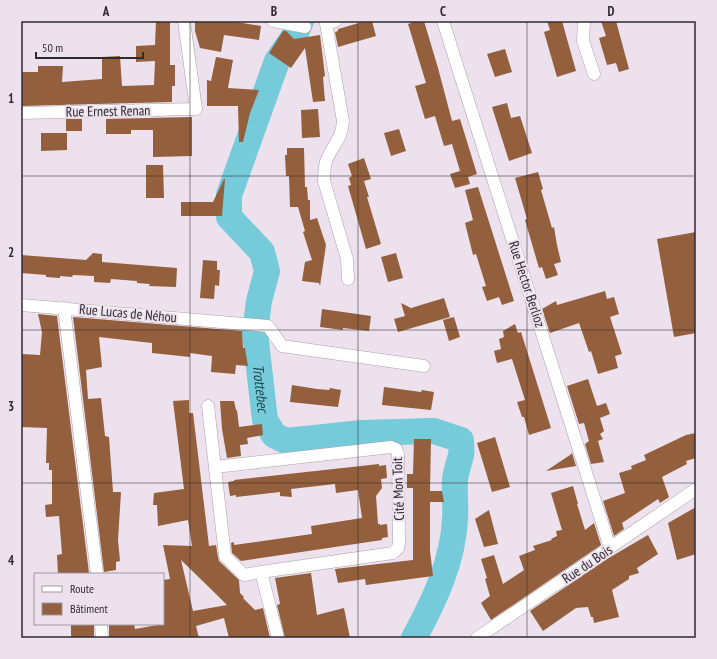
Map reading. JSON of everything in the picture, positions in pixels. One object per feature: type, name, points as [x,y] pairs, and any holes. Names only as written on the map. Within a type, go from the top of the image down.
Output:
[{"type":"street","name":"Rue Ernest Renan","points":[[21,113],[196,109],[184,21]]},
{"type":"street","points":[[273,21],[300,25]]},
{"type":"street","name":"Rue Hector Berlioz","points":[[443,21],[610,548]]},
{"type":"street","points":[[584,21],[583,41],[594,74]]},
{"type":"street","points":[[331,22],[343,122],[342,131],[327,159],[324,172],[324,181],[347,259],[348,279]]},
{"type":"street","points":[[21,305],[64,308]]},
{"type":"street","name":"Rue Lucas de Néhou","points":[[97,573],[64,308],[268,326],[282,346],[424,366]]},
{"type":"street","name":"Cité Mon Toit","points":[[208,406],[225,556],[244,575],[392,553],[398,548],[398,454],[396,449],[391,446],[215,467]]},
{"type":"street","name":"Rue du Bois","points":[[477,638],[696,489]]},
{"type":"street","points":[[261,572],[278,638]]},
{"type":"street","points":[[101,625],[102,638]]},
{"type":"building","points":[[156,21],[170,21],[170,65],[175,65],[175,86],[172,86],[172,102],[21,106],[21,72],[38,72],[38,66],[63,66],[62,82],[102,79],[102,57],[120,56],[122,86],[154,85],[155,61],[136,62],[136,46],[155,45]]},
{"type":"building","points":[[195,21],[231,21],[261,26],[259,40],[224,35],[221,52],[200,48],[195,31]]},
{"type":"building","points":[[366,21],[372,21],[376,36],[338,47],[335,32],[338,31],[338,29]]},
{"type":"building","points":[[417,21],[424,21],[452,121],[460,119],[477,174],[468,177],[470,184],[455,188],[450,174],[460,171],[452,144],[444,146],[435,116],[425,119],[415,86],[426,83],[408,24]]},
{"type":"building","points":[[547,21],[562,21],[576,71],[557,77],[544,32],[550,30]]},
{"type":"building","points":[[601,21],[616,21],[629,69],[619,72],[616,63],[607,65],[599,38],[606,36]]},
{"type":"building","points":[[283,31],[286,31],[294,39],[320,35],[325,76],[323,77],[325,101],[313,102],[305,48],[291,68],[269,53]]},
{"type":"building","points":[[505,49],[512,72],[495,77],[487,54]]},
{"type":"building","points":[[216,57],[233,60],[228,88],[259,90],[250,113],[243,142],[239,142],[238,106],[207,106],[207,80],[211,81]]},
{"type":"building","points":[[507,103],[511,118],[520,116],[532,153],[509,161],[492,107]]},
{"type":"building","points":[[318,109],[320,137],[302,138],[301,110]]},
{"type":"building","points":[[192,117],[192,156],[153,157],[153,130],[131,130],[131,134],[106,134],[106,119]]},
{"type":"building","points":[[66,119],[82,119],[82,131],[66,131]]},
{"type":"building","points":[[399,129],[406,151],[391,156],[384,133]]},
{"type":"building","points":[[41,133],[67,133],[67,150],[41,151]]},
{"type":"building","points":[[287,148],[304,148],[305,187],[307,187],[308,200],[310,200],[310,220],[317,218],[326,245],[320,286],[319,283],[302,281],[305,262],[312,260],[303,232],[305,231],[298,207],[290,207],[289,176],[286,176],[285,155],[287,155]]},
{"type":"building","points":[[364,158],[371,179],[364,181],[369,197],[367,197],[381,244],[366,249],[348,186],[351,185],[349,178],[352,176],[348,164]]},
{"type":"building","points":[[146,165],[163,165],[164,198],[146,198]]},
{"type":"building","points":[[538,172],[543,189],[541,190],[552,228],[554,227],[561,262],[554,264],[558,275],[546,279],[542,267],[539,268],[515,178]]},
{"type":"building","points":[[224,179],[222,216],[181,216],[181,202],[213,202]]},
{"type":"building","points":[[478,187],[514,301],[502,305],[499,297],[487,301],[482,287],[486,286],[476,254],[473,255],[465,223],[473,220],[465,190]]},
{"type":"building","points":[[696,232],[696,333],[674,337],[657,239]]},
{"type":"building","points":[[93,253],[102,254],[102,262],[177,268],[176,287],[149,286],[150,284],[137,283],[137,281],[111,279],[110,283],[94,282],[94,276],[73,275],[72,277],[60,276],[60,278],[21,273],[21,255],[86,260]]},
{"type":"building","points":[[396,253],[403,278],[388,282],[381,257]]},
{"type":"building","points":[[203,260],[217,261],[217,270],[220,270],[219,286],[215,285],[214,299],[200,298]]},
{"type":"building","points":[[605,291],[607,299],[614,297],[619,314],[610,317],[622,354],[615,356],[618,368],[598,374],[591,351],[589,352],[579,323],[550,333],[542,309],[556,301],[557,305]]},
{"type":"building","points":[[444,298],[450,317],[398,332],[394,319],[405,316],[401,303],[411,308]]},
{"type":"building","points":[[322,309],[371,316],[369,331],[320,327]]},
{"type":"building","points":[[38,314],[57,316],[89,573],[58,573],[57,555],[62,554],[59,516],[46,517],[45,505],[52,504],[52,470],[49,470],[49,463],[46,463],[47,428],[21,427],[21,354],[40,355],[42,332]]},
{"type":"building","points":[[73,317],[242,331],[243,348],[245,348],[248,366],[236,365],[235,374],[211,372],[212,356],[190,353],[190,357],[152,353],[152,343],[99,337],[102,367],[86,370],[88,399],[101,398],[105,436],[109,437],[113,492],[121,492],[118,540],[120,561],[116,562],[116,570],[104,572]]},
{"type":"building","points":[[454,317],[460,337],[449,341],[443,320]]},
{"type":"building","points":[[515,324],[518,333],[521,332],[551,428],[529,435],[524,417],[522,417],[517,402],[525,400],[512,359],[497,363],[494,351],[501,349],[499,339],[504,337],[503,331]]},
{"type":"building","points":[[588,379],[597,406],[606,403],[610,414],[600,418],[604,431],[600,434],[603,439],[598,441],[604,462],[591,464],[585,444],[589,441],[584,423],[579,424],[567,386]]},
{"type":"building","points":[[292,385],[317,389],[329,390],[330,388],[341,390],[338,407],[290,402]]},
{"type":"building","points":[[384,387],[421,392],[422,390],[434,392],[431,410],[382,405]]},
{"type":"building","points":[[189,400],[189,413],[193,413],[209,546],[216,545],[219,561],[239,580],[240,593],[244,597],[243,598],[255,610],[263,608],[270,638],[229,638],[224,618],[196,626],[199,638],[109,638],[109,625],[134,625],[135,629],[164,625],[164,580],[170,579],[163,545],[192,546],[188,520],[158,526],[157,505],[153,505],[154,493],[184,489],[173,401]],"holes":[[[181,560],[227,605],[193,611]]]},
{"type":"building","points":[[220,401],[234,401],[237,410],[239,427],[262,424],[263,435],[247,438],[248,444],[240,445],[241,456],[227,458],[222,429]]},
{"type":"building","points":[[696,433],[696,458],[686,461],[687,464],[662,477],[669,497],[660,503],[658,499],[622,523],[624,529],[614,536],[603,501],[625,493],[619,473],[632,469],[631,466],[646,460],[644,455],[686,435]]},
{"type":"building","points":[[495,437],[510,487],[492,492],[477,443]]},
{"type":"building","points":[[414,439],[431,439],[430,491],[442,491],[444,502],[430,502],[430,551],[433,576],[366,585],[365,579],[338,583],[335,569],[413,560],[413,488],[407,488],[407,474],[413,474]]},
{"type":"building","points":[[572,453],[576,466],[546,471],[570,455]]},
{"type":"building","points":[[379,464],[379,466],[386,465],[387,478],[381,479],[382,488],[376,496],[378,524],[387,524],[388,537],[382,538],[382,540],[241,561],[232,553],[231,543],[234,542],[234,545],[312,534],[311,526],[362,518],[358,490],[336,493],[335,484],[291,489],[292,497],[280,496],[280,492],[236,497],[236,495],[230,496],[228,482],[234,480]]},
{"type":"building","points":[[573,486],[585,530],[594,523],[601,545],[491,620],[481,603],[490,596],[485,579],[487,578],[481,559],[494,555],[503,584],[524,570],[519,556],[535,550],[533,546],[552,540],[551,539],[557,536],[556,531],[562,530],[551,493]]},
{"type":"building","points":[[696,507],[696,554],[677,560],[668,523]]},
{"type":"building","points":[[489,510],[498,544],[484,547],[475,519]]},
{"type":"building","points":[[648,535],[658,554],[637,568],[639,573],[629,576],[629,579],[612,590],[619,617],[594,623],[588,607],[576,608],[543,631],[530,611],[607,559]]},
{"type":"building","points":[[311,573],[317,615],[344,608],[350,638],[285,638],[277,605],[280,604],[275,578]]},
{"type":"building","points":[[71,625],[94,625],[94,638],[71,638]]},
{"type":"waterway","name":"Trottebec","points":[[301,21],[295,35],[277,61],[229,195],[229,217],[262,252],[267,271],[259,301],[255,333],[265,420],[274,435],[286,441],[362,433],[434,431],[461,440],[461,455],[455,479],[455,519],[451,551],[429,610],[414,638]]}]
